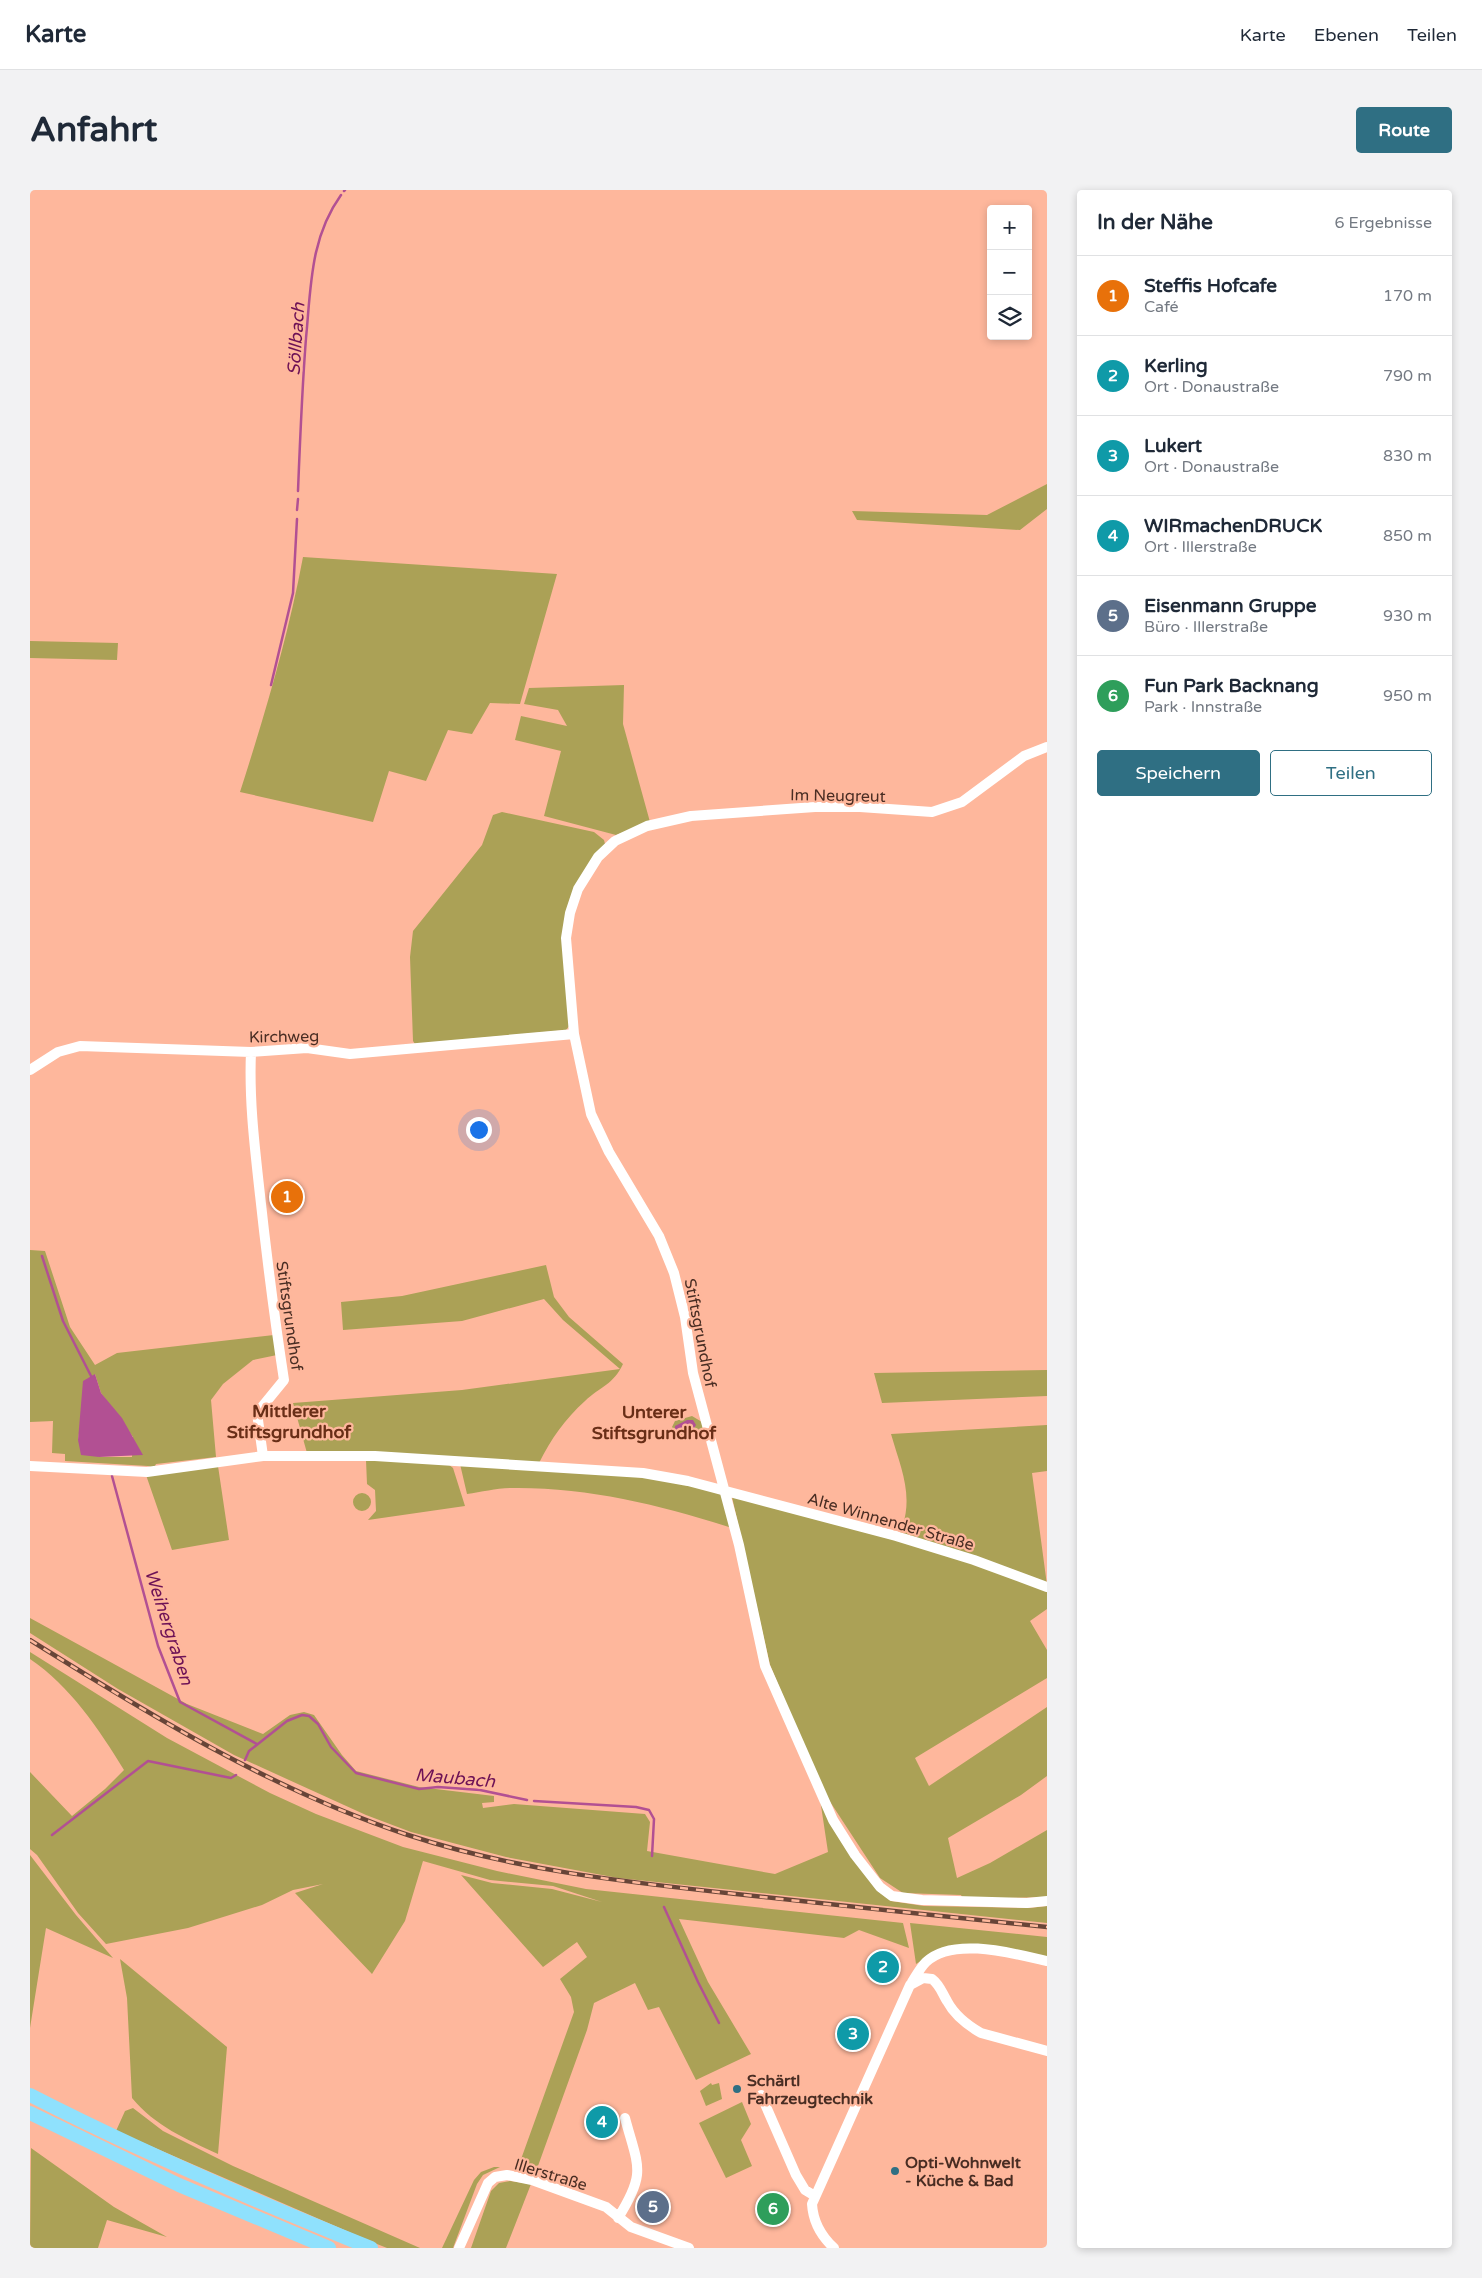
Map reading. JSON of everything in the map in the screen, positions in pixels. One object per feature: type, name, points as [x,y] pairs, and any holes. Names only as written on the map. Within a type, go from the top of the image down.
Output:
[{"type":"highway","points":[[30,2095],[120,2140],[244,2196],[371,2248]]},
{"type":"highway","points":[[30,2113],[179,2185],[329,2248]]},
{"type":"street","name":"Im Neugreut","points":[[615,841],[647,826],[691,816],[742,811],[815,807],[860,807],[932,812],[962,802],[1024,756],[1047,747]]},
{"type":"street","name":"Stiftsgrundhof","points":[[615,841],[598,857],[578,889],[570,913],[566,938],[574,1034],[582,1080],[594,1122],[608,1152],[659,1236],[674,1273],[685,1317],[693,1373],[739,1545],[765,1666],[833,1820],[855,1855],[880,1887],[897,1898],[1027,1903],[1047,1901]]},
{"type":"street","name":"Kirchweg","points":[[30,1070],[58,1052],[80,1046],[251,1052],[307,1048],[350,1054],[574,1034]]},
{"type":"street","name":"Stiftsgrundhof","points":[[251,1052],[252,1117],[264,1231],[284,1380],[257,1413],[263,1456]]},
{"type":"street","points":[[30,1466],[148,1472],[263,1456],[384,1456],[643,1473],[688,1481],[724,1491]]},
{"type":"street","name":"Alte Winnender Straße","points":[[724,1491],[896,1536],[974,1560],[1047,1587]]},
{"type":"street","points":[[833,2248],[815,2221],[812,2204],[910,1985],[926,1962],[950,1952],[980,1948],[1047,1961]]},
{"type":"street","points":[[910,1985],[923,1978],[932,1978],[942,1990],[956,2015],[973,2029],[981,2033],[1047,2051]]},
{"type":"street","points":[[761,2095],[796,2175],[805,2190],[815,2196]]},
{"type":"street","points":[[618,2218],[636,2188],[638,2166],[625,2118]]},
{"type":"street","name":"Illerstraße","points":[[459,2248],[488,2184],[496,2177],[508,2175],[532,2180],[606,2207],[632,2227],[689,2248]]},
{"type":"street","name":"Illerstraße","points":[[466,2248],[471,2225]]},
{"type":"shaded area","points":[[1047,484],[1047,509],[1020,530],[857,520],[852,511],[987,515]]},
{"type":"shaded area","points":[[303,557],[557,574],[520,704],[490,703],[472,734],[448,730],[426,781],[389,771],[373,822],[240,792],[275,675]]},
{"type":"shaded area","points":[[30,641],[118,643],[117,660],[30,658]]},
{"type":"shaded area","points":[[624,685],[623,724],[650,822],[616,835],[544,816],[561,751],[515,740],[521,716],[567,726],[558,710],[524,704],[529,688]]},
{"type":"shaded area","points":[[502,812],[594,832],[604,840],[605,844],[583,873],[567,914],[570,1025],[566,1030],[415,1044],[413,1041],[410,957],[413,931],[482,845],[493,815]]},
{"type":"shaded area","points":[[30,1250],[45,1251],[70,1327],[95,1365],[117,1353],[274,1335],[277,1355],[253,1360],[223,1384],[211,1400],[216,1457],[156,1464],[154,1468],[148,1466],[65,1461],[65,1454],[52,1453],[53,1421],[30,1422]],"holes":[[[95,1374],[101,1393],[133,1437],[132,1457],[99,1457],[78,1440],[81,1419]]]},
{"type":"shaded area","points":[[546,1265],[554,1297],[569,1317],[623,1364],[619,1371],[615,1377],[611,1381],[585,1401],[565,1422],[548,1446],[539,1463],[307,1453],[293,1403],[462,1390],[620,1369],[563,1320],[544,1299],[462,1321],[343,1330],[341,1302],[402,1296]]},
{"type":"shaded area","points":[[1047,1370],[1047,1396],[882,1403],[874,1373]]},
{"type":"shaded area","points":[[95,1374],[101,1393],[122,1418],[143,1455],[99,1457],[81,1455],[78,1440],[83,1381]]},
{"type":"shaded area","points":[[692,1416],[702,1422],[704,1429],[686,1438],[674,1434],[672,1427],[675,1421]]},
{"type":"shaded area","points":[[687,1420],[693,1420],[696,1425],[694,1428],[681,1430],[681,1436],[675,1432],[675,1426]]},
{"type":"shaded area","points":[[1047,1425],[1047,1471],[1032,1473],[1047,1585],[1014,1570],[900,1533],[906,1507],[905,1483],[891,1434]]},
{"type":"shaded area","points":[[366,1460],[448,1464],[453,1468],[465,1506],[368,1520],[376,1511],[375,1490],[367,1484]]},
{"type":"shaded area","points":[[460,1464],[577,1471],[686,1482],[722,1495],[732,1528],[651,1505],[596,1494],[540,1488],[506,1488],[467,1494]]},
{"type":"shaded area","points":[[218,1466],[229,1540],[172,1550],[146,1475]]},
{"type":"shaded area","points":[[362,1493],[368,1496],[371,1502],[368,1508],[362,1511],[356,1508],[353,1502],[356,1496]]},
{"type":"shaded area","points":[[732,1497],[940,1552],[1047,1590],[1047,1609],[1030,1621],[1047,1650],[1047,1678],[915,1758],[929,1786],[1047,1707],[1047,1776],[1021,1795],[948,1838],[957,1878],[990,1863],[1047,1830],[1047,1897],[963,1899],[961,1895],[903,1893],[880,1878],[823,1791],[770,1665]]},
{"type":"shaded area","points":[[30,1618],[187,1704],[263,1734],[290,1715],[304,1712],[314,1715],[342,1755],[356,1771],[419,1787],[494,1796],[494,1802],[482,1803],[483,1808],[514,1804],[645,1814],[650,1822],[647,1851],[775,1874],[828,1852],[820,1799],[880,1892],[891,1901],[924,1906],[1029,1908],[1047,1906],[1047,1923],[618,1878],[506,1857],[411,1832],[366,1815],[234,1755],[118,1689],[30,1633]]},
{"type":"shaded area","points":[[30,1652],[167,1738],[270,1793],[316,1814],[403,1847],[497,1871],[586,1889],[903,1923],[909,1948],[859,1930],[844,1938],[679,1919],[708,1982],[751,2054],[696,2080],[659,2007],[648,2010],[635,1983],[594,2003],[587,2030],[534,2177],[521,2168],[520,2162],[574,2012],[571,1997],[560,1979],[587,1957],[577,1942],[543,1967],[461,1875],[492,1883],[552,1889],[602,1902],[553,1886],[490,1880],[423,1861],[405,1921],[372,1974],[295,1893],[323,1884],[293,1890],[262,1905],[188,1928],[106,1944],[78,1913],[37,1855],[30,1849],[30,1772],[72,1816],[105,1789],[124,1770],[83,1709],[58,1682],[30,1659]]},
{"type":"shaded area","points":[[30,1855],[76,1915],[113,1958],[46,1928],[30,2028]]},
{"type":"shaded area","points":[[910,1923],[1047,1937],[1047,1957],[1013,1949],[964,1946],[932,1955],[916,1964]]},
{"type":"shaded area","points":[[120,1959],[227,2047],[218,2154],[161,2124],[132,2098],[127,1998]]},
{"type":"shaded area","points":[[711,2083],[712,2085],[719,2083],[722,2099],[706,2106],[700,2091]]},
{"type":"shaded area","points":[[742,2102],[751,2124],[741,2140],[752,2166],[726,2178],[699,2123]]},
{"type":"shaded area","points":[[133,2108],[163,2131],[233,2166],[420,2248],[387,2248],[116,2131],[125,2111]]},
{"type":"shaded area","points":[[31,2148],[114,2207],[167,2237],[107,2220],[98,2248],[30,2248]]},
{"type":"shaded area","points":[[494,2167],[500,2167],[483,2175],[477,2184],[453,2248],[442,2248],[474,2180],[481,2172]]},
{"type":"shaded area","points":[[510,2181],[531,2184],[506,2248],[471,2248],[491,2191],[499,2183]]},
{"type":"waterway","name":"Söllbach","points":[[298,491],[303,376],[311,282],[323,228],[341,195]]},
{"type":"waterway","name":"Söllbach","points":[[297,510],[298,499]]},
{"type":"waterway","name":"Söllbach","points":[[271,685],[293,593],[297,519]]},
{"type":"waterway","name":"Weihergraben","points":[[42,1256],[63,1321],[91,1376]]},
{"type":"waterway","name":"Weihergraben","points":[[112,1476],[158,1646],[180,1702],[257,1744]]},
{"type":"waterway","name":"Maubach","points":[[245,1760],[249,1751],[287,1721],[302,1715],[309,1716],[318,1724],[331,1747],[356,1773],[419,1789],[438,1787],[480,1790],[527,1800]]},
{"type":"waterway","name":"Maubach","points":[[52,1835],[148,1761],[231,1778],[236,1775]]},
{"type":"waterway","name":"Maubach","points":[[534,1801],[636,1807],[649,1810],[654,1819],[652,1856]]},
{"type":"waterway","name":"Maubach","points":[[664,1907],[719,2023]]},
{"type":"railway","points":[[30,1640],[166,1723],[260,1773],[358,1817],[448,1847],[529,1866],[611,1879],[814,1903],[1047,1927]]},
{"type":"place","name":"Steffis Hofcafe","points":[[287,1197]]},
{"type":"place","name":"Kerling","points":[[883,1967]]},
{"type":"place","name":"Lukert","points":[[853,2034]]},
{"type":"place","name":"Schärtl Fahrzeugtechnik","points":[[737,2089]]},
{"type":"place","name":"WIRmachenDRUCK","points":[[602,2122]]},
{"type":"place","name":"Opti-Wohnwelt - Küche & Bad","points":[[895,2171]]},
{"type":"place","name":"Eisenmann Gruppe","points":[[653,2207]]},
{"type":"place","name":"Fun Park Backnang","points":[[773,2209]]},
{"type":"district","name":"Mittlerer Stiftsgrundhof","points":[[289,1421]]},
{"type":"district","name":"Unterer Stiftsgrundhof","points":[[654,1422]]}]
